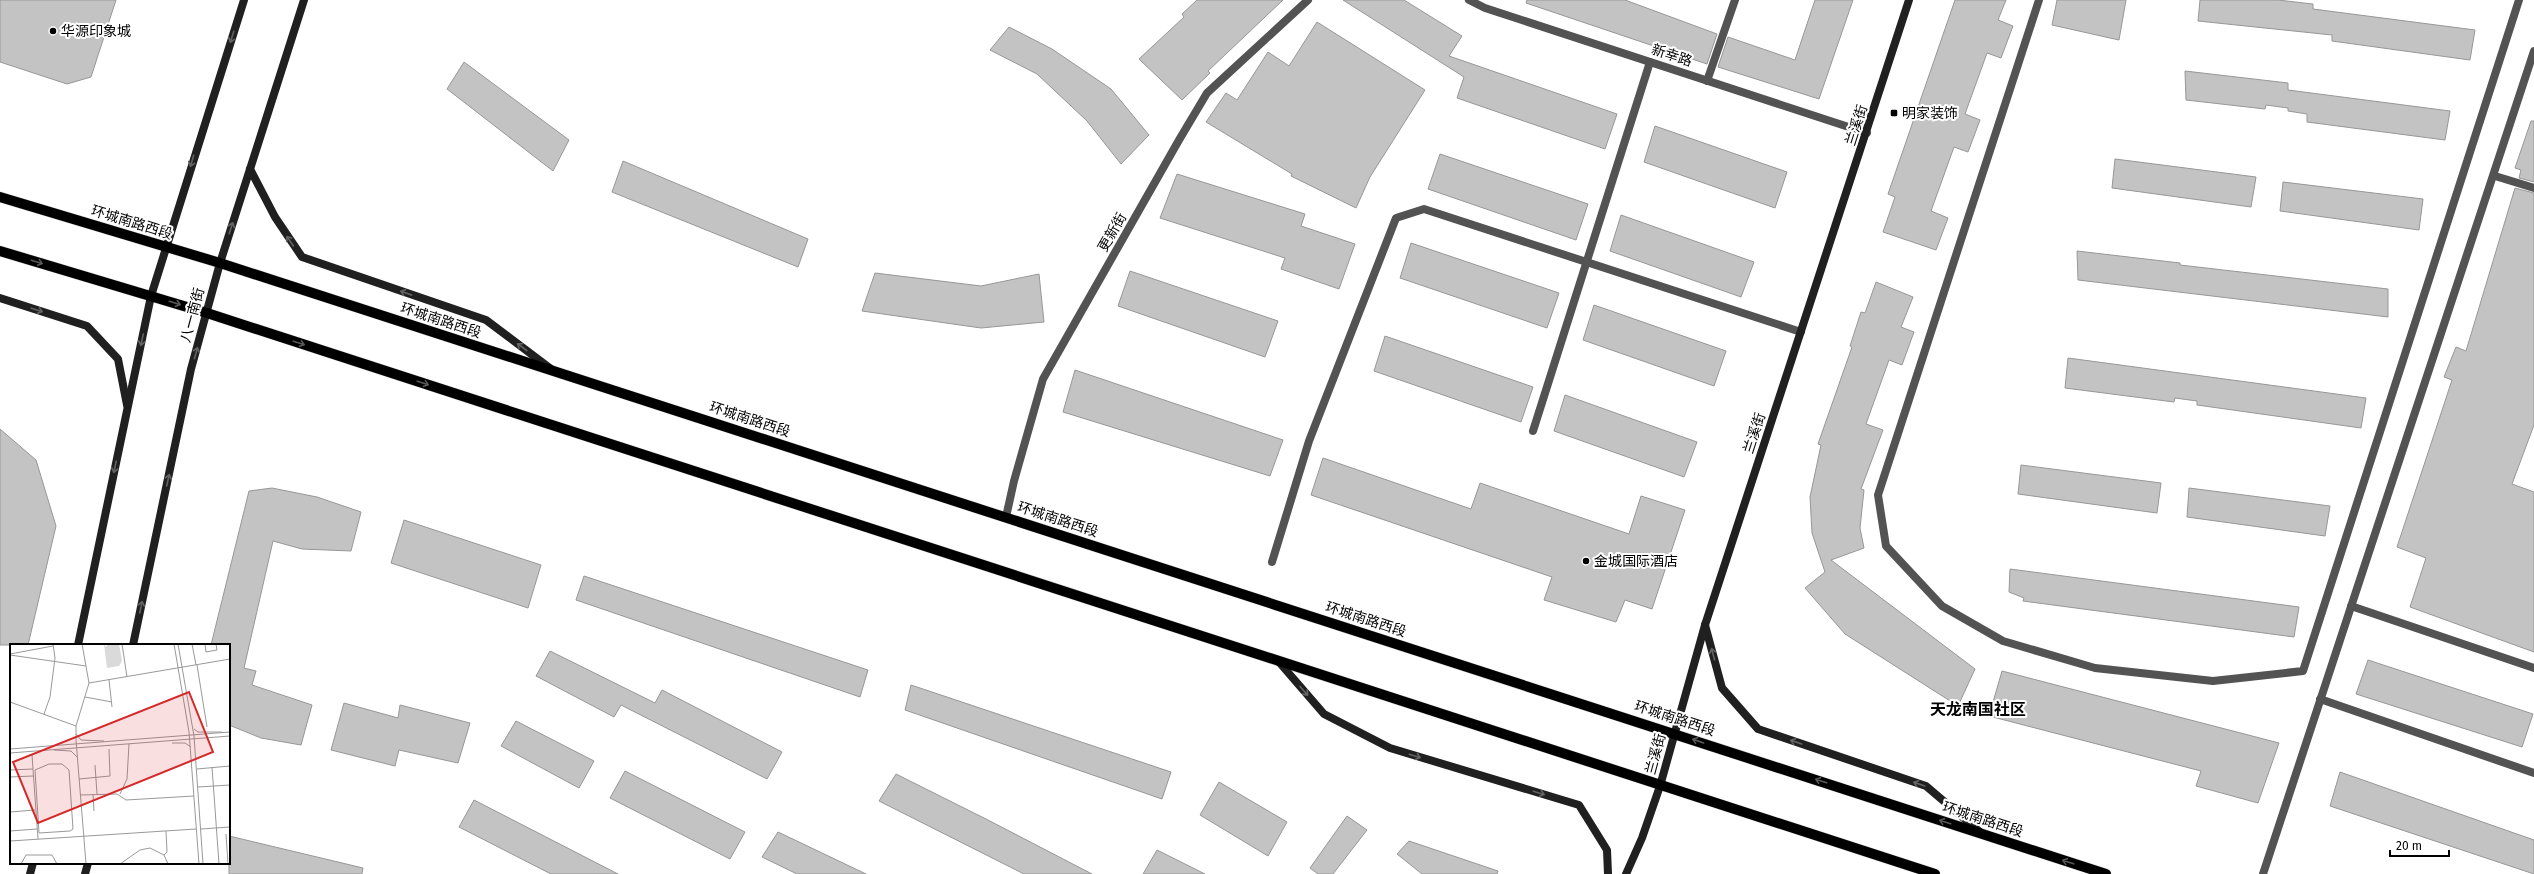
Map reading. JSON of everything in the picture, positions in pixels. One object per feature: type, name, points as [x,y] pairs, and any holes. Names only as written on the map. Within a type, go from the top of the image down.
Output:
[{"type":"main road","points":[[78,644],[151,296],[244,0]]},
{"type":"main road","name":"八一南街","points":[[133,644],[191,369],[220,263],[304,0]]},
{"type":"main road","name":"兰溪街","points":[[1626,874],[1642,838],[1660,786],[1705,625],[1910,0]]},
{"type":"main road","points":[[250,169],[275,217],[302,257],[486,320],[554,370]]},
{"type":"main road","name":"环城南路西段","points":[[0,197],[166,246],[554,370],[2106,874]]},
{"type":"main road","points":[[0,250],[207,313],[1660,786],[1935,874]]},
{"type":"main road","points":[[0,298],[87,326],[118,358],[128,408]]},
{"type":"main road","points":[[1705,625],[1722,688],[1758,729],[1926,786],[1982,834]]},
{"type":"main road","points":[[1279,662],[1324,714],[1390,748],[1579,806],[1607,850],[1608,874]]},
{"type":"main road","points":[[30,874],[33,864]]},
{"type":"main road","points":[[85,874],[88,864]]},
{"type":"street","name":"更新街","points":[[1006,517],[1014,481],[1044,379],[1179,140],[1207,93],[1308,0]]},
{"type":"street","name":"新幸路","points":[[1469,0],[1485,8],[1867,133]]},
{"type":"street","points":[[1707,81],[1735,0]]},
{"type":"street","points":[[2040,0],[1878,494],[1886,546],[1942,606],[2003,641],[2095,668],[2212,681],[2303,671],[2519,0]]},
{"type":"street","points":[[2263,874],[2350,606],[2495,176],[2534,51]]},
{"type":"street","points":[[1533,431],[1650,62]]},
{"type":"street","points":[[2495,176],[2534,188]]},
{"type":"street","points":[[1272,562],[1309,441],[1396,218],[1424,209],[1801,332]]},
{"type":"street","points":[[2350,606],[2534,668]]},
{"type":"street","points":[[2320,700],[2534,773]]},
{"type":"building","name":"华源印象城","points":[[0,0],[116,0],[91,77],[67,84],[0,62]]},
{"type":"building","points":[[1197,0],[1283,0],[1208,71],[1210,73],[1182,100],[1139,59],[1184,17],[1182,14]]},
{"type":"building","points":[[1343,0],[1404,0],[1462,36],[1449,56],[1617,114],[1605,149],[1457,98],[1464,77]]},
{"type":"building","points":[[1527,0],[1625,0],[1717,34],[1707,64],[1526,3]]},
{"type":"building","points":[[1815,0],[1853,0],[1819,99],[1718,67],[1728,37],[1795,60]]},
{"type":"building","points":[[1955,0],[2006,0],[1998,20],[2013,26],[2001,58],[1987,53],[1965,114],[1980,120],[1968,152],[1954,147],[1931,211],[1948,218],[1936,250],[1883,232],[1895,197],[1888,194]]},
{"type":"building","points":[[2057,0],[2126,0],[2119,40],[2052,25]]},
{"type":"building","points":[[2200,0],[2278,0],[2313,4],[2313,9],[2475,30],[2470,60],[2332,41],[2332,35],[2198,21]]},
{"type":"building","points":[[1317,22],[1425,90],[1370,177],[1356,208],[1291,176],[1292,174],[1206,122],[1226,93],[1237,100],[1268,52],[1289,66]]},
{"type":"building","points":[[1009,27],[1052,49],[1111,89],[1149,135],[1121,164],[1087,121],[1037,74],[990,50]]},
{"type":"building","points":[[464,62],[569,140],[553,171],[447,89]]},
{"type":"building","points":[[2185,71],[2288,83],[2288,90],[2450,111],[2445,140],[2307,122],[2307,114],[2288,111],[2288,108],[2266,105],[2265,109],[2186,100]]},
{"type":"building","points":[[2531,121],[2534,121],[2534,182],[2519,178],[2521,170],[2515,168]]},
{"type":"building","points":[[1655,126],[1787,172],[1775,208],[1644,162]]},
{"type":"building","points":[[1440,154],[1588,204],[1576,240],[1428,189]]},
{"type":"building","points":[[2115,159],[2256,177],[2251,207],[2112,188]]},
{"type":"building","points":[[623,161],[808,239],[798,267],[612,192]]},
{"type":"building","points":[[1177,174],[1305,214],[1301,226],[1355,244],[1339,289],[1281,269],[1285,258],[1160,218]]},
{"type":"building","points":[[2283,182],[2423,199],[2419,230],[2280,211]]},
{"type":"building","points":[[2515,188],[2534,193],[2534,425],[2512,484],[2534,492],[2534,652],[2410,607],[2426,558],[2397,547],[2452,380],[2444,377],[2456,347],[2466,351]]},
{"type":"building","points":[[1621,215],[1754,262],[1741,297],[1610,251]]},
{"type":"building","points":[[1411,243],[1559,293],[1547,328],[1400,278]]},
{"type":"building","points":[[2077,251],[2180,263],[2180,265],[2388,289],[2388,317],[2078,280]]},
{"type":"building","points":[[1130,271],[1278,321],[1265,357],[1118,306]]},
{"type":"building","points":[[875,273],[981,286],[1039,274],[1044,322],[981,328],[862,311]]},
{"type":"building","points":[[1876,282],[1913,297],[1901,327],[1914,332],[1902,365],[1889,360],[1866,424],[1883,430],[1861,489],[1864,490],[1860,528],[1864,548],[1831,560],[1975,669],[1958,706],[1845,634],[1805,588],[1825,572],[1812,533],[1810,497],[1821,445],[1818,444],[1852,347],[1850,346],[1861,312],[1865,313]]},
{"type":"building","points":[[1594,305],[1726,351],[1714,386],[1583,340]]},
{"type":"building","points":[[1385,336],[1533,387],[1521,422],[1374,371]]},
{"type":"building","points":[[2068,358],[2366,398],[2361,428],[2197,405],[2197,401],[2175,398],[2174,402],[2065,388]]},
{"type":"building","points":[[1075,370],[1283,440],[1270,476],[1063,412]]},
{"type":"building","points":[[1565,395],[1697,442],[1684,477],[1554,431]]},
{"type":"building","points":[[0,429],[36,460],[56,526],[28,644],[0,645]]},
{"type":"building","name":"金城国际酒店","points":[[1323,458],[1471,509],[1480,483],[1629,534],[1641,496],[1685,510],[1652,609],[1625,600],[1616,622],[1544,600],[1552,577],[1311,495]]},
{"type":"building","points":[[2021,465],[2161,483],[2157,513],[2018,494]]},
{"type":"building","points":[[272,488],[317,497],[361,512],[351,551],[302,549],[273,541],[244,668],[256,671],[252,685],[312,705],[301,745],[261,738],[230,725],[230,644],[211,644],[249,491]]},
{"type":"building","points":[[2189,488],[2330,506],[2325,536],[2187,517]]},
{"type":"building","points":[[404,520],[541,565],[528,608],[391,563]]},
{"type":"building","points":[[2010,569],[2299,607],[2294,637],[2023,601],[2024,598],[2009,592]]},
{"type":"building","points":[[584,576],[868,670],[860,697],[576,600]]},
{"type":"building","points":[[550,651],[655,703],[662,690],[782,752],[767,779],[621,705],[614,717],[536,676]]},
{"type":"building","points":[[2368,660],[2533,714],[2522,747],[2356,694]]},
{"type":"building","points":[[2002,671],[2279,743],[2258,803],[2196,786],[2201,771],[1989,716]]},
{"type":"building","points":[[911,685],[1171,772],[1162,799],[905,710]]},
{"type":"building","points":[[344,703],[398,718],[400,705],[470,723],[458,763],[399,750],[395,766],[331,750]]},
{"type":"building","points":[[516,721],[594,761],[579,788],[501,746]]},
{"type":"building","points":[[625,771],[745,832],[730,859],[610,798]]},
{"type":"building","points":[[2340,772],[2534,840],[2534,874],[2330,806]]},
{"type":"building","points":[[896,774],[1092,874],[1024,874],[879,801]]},
{"type":"building","points":[[1219,782],[1287,822],[1268,856],[1200,815]]},
{"type":"building","points":[[474,800],[618,874],[551,874],[459,827]]},
{"type":"building","points":[[1347,816],[1367,830],[1333,874],[1318,874],[1310,868]]},
{"type":"building","points":[[778,832],[866,874],[797,874],[762,857]]},
{"type":"building","points":[[230,836],[363,868],[362,874],[229,874]]},
{"type":"building","points":[[1409,841],[1498,871],[1497,874],[1422,874],[1397,854]]},
{"type":"building","points":[[1157,850],[1205,874],[1143,874]]},
{"type":"place","name":"华源印象城","points":[[53,31]]},
{"type":"place","name":"明家装饰","points":[[1894,113]]},
{"type":"place","name":"金城国际酒店","points":[[1586,561]]},
{"type":"district","name":"天龙南国社区","points":[[1978,709]]}]
